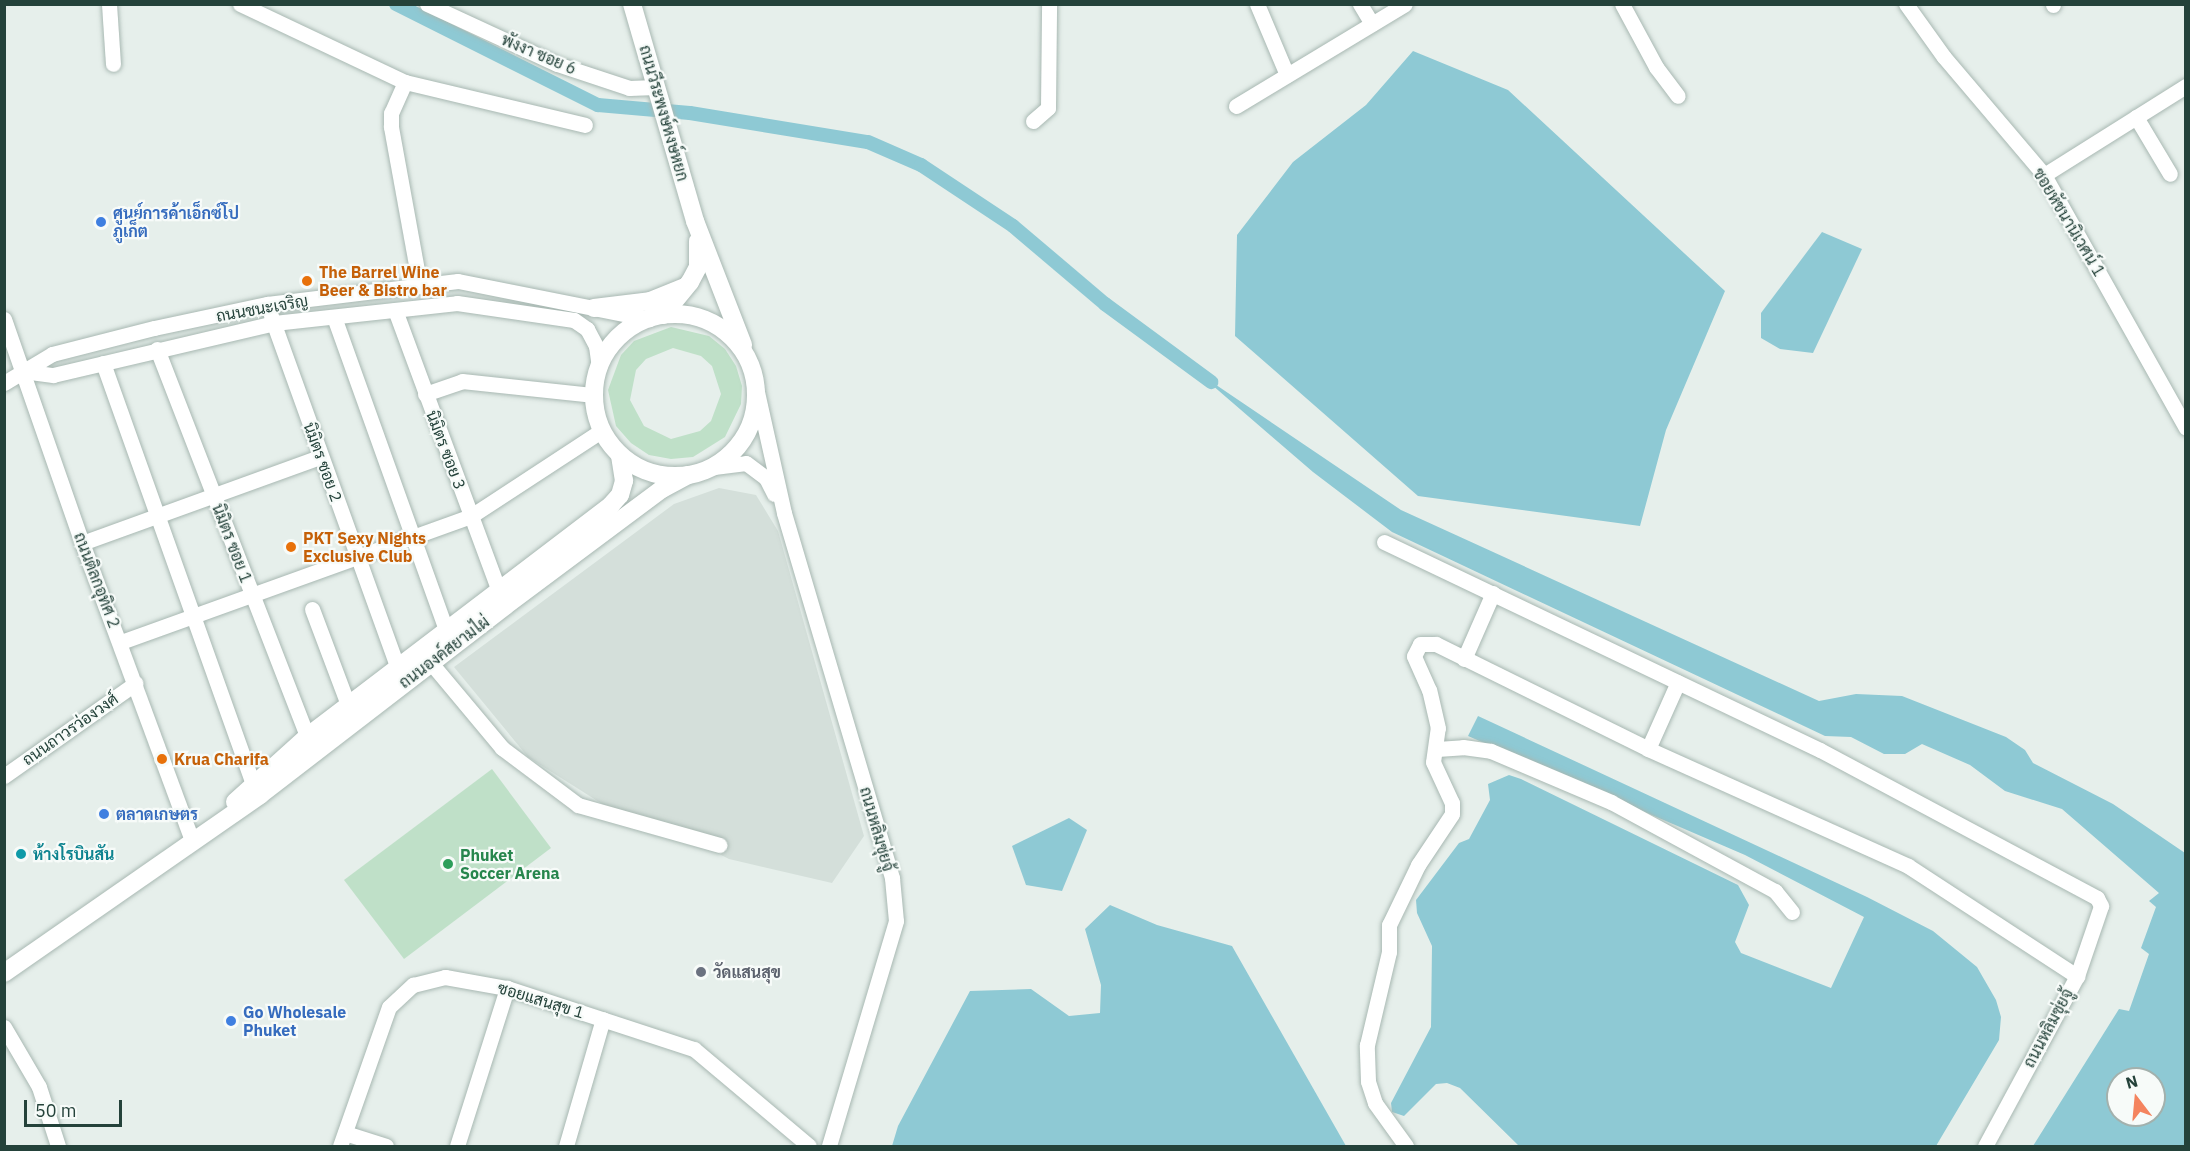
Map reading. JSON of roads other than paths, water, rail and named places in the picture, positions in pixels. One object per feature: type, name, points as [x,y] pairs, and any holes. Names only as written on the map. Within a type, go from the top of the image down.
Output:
[{"type":"street","points":[[109,4],[114,64]]},
{"type":"street","points":[[240,4],[405,82],[585,126]]},
{"type":"street","name":"พังงา ซอย 6","points":[[427,4],[557,64],[629,88],[657,91]]},
{"type":"street","name":"ถนนวีระพงษ์หงษ์หยก","points":[[632,4],[695,220],[748,360]]},
{"type":"street","points":[[1033,121],[1048,108],[1049,4]]},
{"type":"street","points":[[1257,4],[1287,75]]},
{"type":"street","points":[[1360,4],[1372,24]]},
{"type":"street","points":[[1236,106],[1405,4]]},
{"type":"street","points":[[1622,4],[1656,67],[1678,96]]},
{"type":"street","name":"ซอยหัชนานิเวศน์ 1","points":[[1906,4],[1944,57],[2044,175],[2186,428]]},
{"type":"street","points":[[405,82],[391,113],[391,127],[420,286]]},
{"type":"street","points":[[2044,175],[2186,86]]},
{"type":"street","points":[[2136,117],[2170,174]]},
{"type":"street","name":"ถนนวีระพงษ์หงษ์หยก","points":[[656,317],[688,285],[698,267],[695,220]]},
{"type":"street","name":"ถนนชนะเจริญ","points":[[4,383],[52,354],[267,304],[458,281],[594,308],[656,317]]},
{"type":"street","points":[[594,308],[650,301],[688,285]]},
{"type":"street","name":"ถนนชนะเจริญ","points":[[23,371],[53,375],[274,323],[458,303],[574,320],[587,328],[596,346],[599,367]]},
{"type":"street","name":"นิมิตร ซอย 2","points":[[267,304],[320,457],[401,675]]},
{"type":"street","name":"นิมิตร ซอย 3","points":[[394,310],[502,598]]},
{"type":"street","points":[[334,317],[446,630]]},
{"type":"street","points":[[656,317],[708,321],[734,340],[748,360],[755,383],[756,407],[748,430],[735,450],[714,467],[688,475],[661,475],[620,456],[601,430],[594,395],[599,367],[612,345],[656,317]]},
{"type":"street","name":"ถนนติลกอุทิศ 2","points":[[4,319],[81,543],[198,836]]},
{"type":"street","name":"นิมิตร ซอย 1","points":[[157,349],[310,745]]},
{"type":"street","points":[[103,363],[253,783]]},
{"type":"street","points":[[425,394],[462,381],[594,395]]},
{"type":"street","name":"ถนนหลิมซุ่ยจู้","points":[[755,383],[784,513],[892,878],[896,921],[829,1146]]},
{"type":"street","points":[[121,642],[412,535],[471,516],[601,430]]},
{"type":"street","name":"ถนนองค์สยามไผ่","points":[[4,973],[260,795],[348,705],[401,675],[431,663],[620,495],[624,480],[620,456]]},
{"type":"street","points":[[81,543],[320,457]]},
{"type":"street","name":"ถนนหลิมซุ่ยจู้","points":[[714,467],[739,463],[757,469],[766,478],[784,513]]},
{"type":"street","name":"ถนนองค์สยามไผ่","points":[[198,836],[253,783],[310,745],[401,675],[446,630],[502,598],[662,489],[688,475]]},
{"type":"street","points":[[1384,542],[1678,682],[1648,749]]},
{"type":"street","points":[[1464,659],[1493,593]]},
{"type":"street","points":[[312,609],[348,705]]},
{"type":"street","points":[[1406,1146],[1375,1103],[1368,1081],[1367,1045],[1389,952],[1393,914],[1418,865],[1452,814],[1452,803],[1433,762],[1437,749],[1438,728],[1429,690],[1414,656],[1420,644],[1436,644],[1648,749],[1908,866],[2077,976]]},
{"type":"street","points":[[431,663],[502,748],[578,805],[719,845]]},
{"type":"street","name":"ถนนถาวรว่องวงศ์","points":[[4,776],[136,682]]},
{"type":"street","name":"ถนนหลิมซุ่ยจู้","points":[[1678,682],[1969,827],[2086,890],[2101,906],[2077,976],[1985,1146]]},
{"type":"street","points":[[1437,749],[1463,747],[1491,752],[1611,802],[1775,891],[1792,912]]},
{"type":"street","name":"ซอยแสนสุข 1","points":[[343,1140],[388,1007],[413,985],[444,977],[507,988],[693,1049],[809,1146]]},
{"type":"street","points":[[457,1146],[507,988]]},
{"type":"street","points":[[566,1146],[603,1019]]},
{"type":"street","points":[[4,1027],[39,1087],[58,1146]]},
{"type":"street","points":[[343,1140],[386,1146]]},
{"type":"water","points":[[1413,51],[1508,90],[1725,291],[1666,430],[1640,526],[1418,496],[1235,336],[1237,235],[1293,162],[1366,105]]},
{"type":"water","points":[[1822,232],[1862,249],[1813,353],[1780,349],[1761,338],[1761,313]]},
{"type":"water","points":[[1197,372],[1401,510],[1819,701],[1856,694],[1902,696],[2006,737],[2025,750],[2033,763],[2113,804],[2185,853],[2185,1146],[2033,1146],[2119,1009],[2129,1011],[2149,954],[2141,948],[2156,907],[2149,901],[2159,893],[2062,809],[2005,791],[1970,765],[1922,744],[1905,754],[1884,754],[1851,737],[1825,736],[1392,532],[1313,472]]},
{"type":"water","points":[[1478,716],[1867,897],[1933,931],[1977,967],[1996,1000],[2001,1017],[1999,1040],[1936,1146],[1519,1146],[1460,1088],[1447,1083],[1436,1084],[1404,1116],[1392,1112],[1391,1103],[1431,1027],[1432,946],[1417,913],[1416,900],[1459,843],[1469,839],[1490,800],[1488,784],[1509,775],[1738,885],[1749,905],[1735,942],[1741,953],[1831,988],[1864,917],[1745,855],[1468,736]]},
{"type":"water","points":[[1069,818],[1087,830],[1062,891],[1026,885],[1012,846]]},
{"type":"water","points":[[1110,905],[1157,925],[1232,946],[1346,1146],[892,1146],[898,1126],[970,991],[1031,989],[1069,1016],[1100,1013],[1101,985],[1085,929]]},
{"type":"waterway","points":[[396,4],[598,105],[690,113],[868,142],[921,165],[1013,226],[1105,304],[1211,382]]},
{"type":"place","name":"ศูนย์การค้าเอ็กซ์โป ภูเก็ต","points":[[101,222]]},
{"type":"place","name":"The Barrel Wine Beer & Bistro bar","points":[[307,281]]},
{"type":"place","name":"PKT Sexy Nights Exclusive Club","points":[[291,547]]},
{"type":"place","name":"Krua Charifa","points":[[162,759]]},
{"type":"place","name":"ตลาดเกษตร","points":[[104,814]]},
{"type":"place","name":"ห้างโรบินสัน","points":[[21,854]]},
{"type":"place","name":"Phuket Soccer Arena","points":[[448,864]]},
{"type":"place","name":"วัดแสนสุข","points":[[701,972]]},
{"type":"place","name":"Go Wholesale Phuket","points":[[231,1021]]}]
